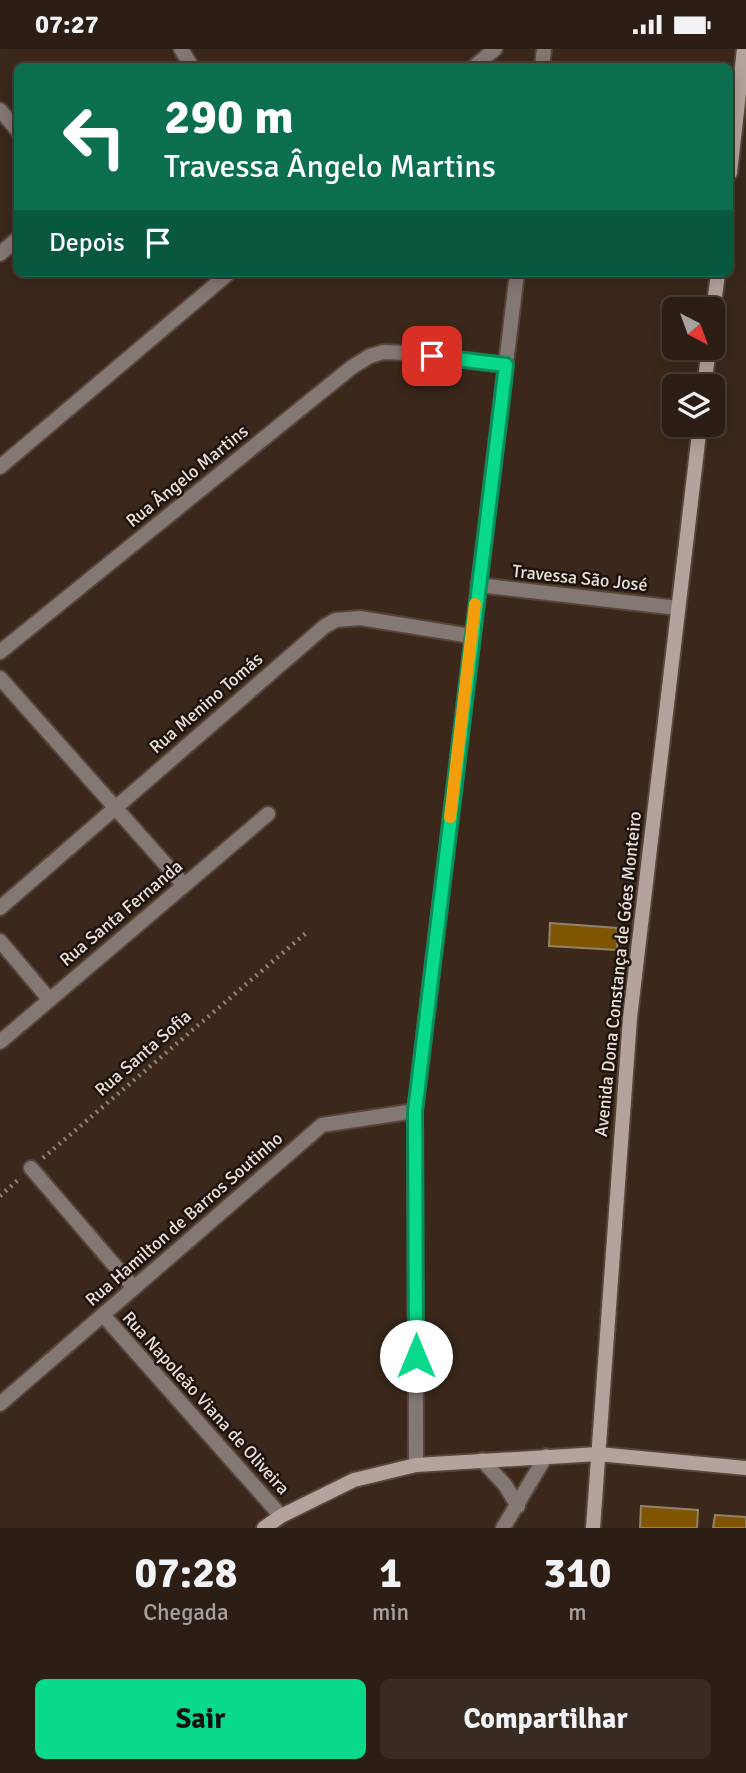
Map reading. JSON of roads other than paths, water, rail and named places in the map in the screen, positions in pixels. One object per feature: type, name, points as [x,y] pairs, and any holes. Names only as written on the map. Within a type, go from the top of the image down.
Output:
[{"type":"main road","points":[[733,146],[744,49]]},
{"type":"main road","points":[[715,297],[717,277]]},
{"type":"main road","name":"Avenida Dona Constança de Góes Monteiro","points":[[593,1528],[630,1018],[699,437]]},
{"type":"main road","points":[[264,1528],[281,1516],[354,1480],[416,1465],[598,1454],[746,1468]]},
{"type":"street","points":[[479,63],[495,49]]},
{"type":"street","points":[[0,110],[14,126]]},
{"type":"street","points":[[0,254],[14,242]]},
{"type":"street","points":[[0,467],[224,277]]},
{"type":"street","points":[[416,1465],[415,1111],[517,277]]},
{"type":"street","name":"Rua Ângelo Martins","points":[[0,652],[352,367],[370,356],[384,352],[407,353],[506,365]]},
{"type":"street","name":"Travessa São José","points":[[478,586],[678,608]]},
{"type":"street","name":"Rua Menino Tomás","points":[[0,908],[310,636],[336,620],[360,618],[471,636]]},
{"type":"street","points":[[0,678],[184,885]]},
{"type":"street","name":"Rua Santa Fernanda","points":[[0,1042],[268,814]]},
{"type":"street","points":[[0,941],[49,999]]},
{"type":"street","name":"Rua Hamilton de Barros Soutinho","points":[[0,1404],[322,1125],[415,1111]]},
{"type":"street","points":[[31,1168],[134,1288]]},
{"type":"street","name":"Rua Napoleão Viana de Oliveira","points":[[103,1315],[281,1516]]},
{"type":"street","points":[[503,1528],[546,1456]]},
{"type":"street","points":[[482,1460],[505,1485],[518,1506]]}]
